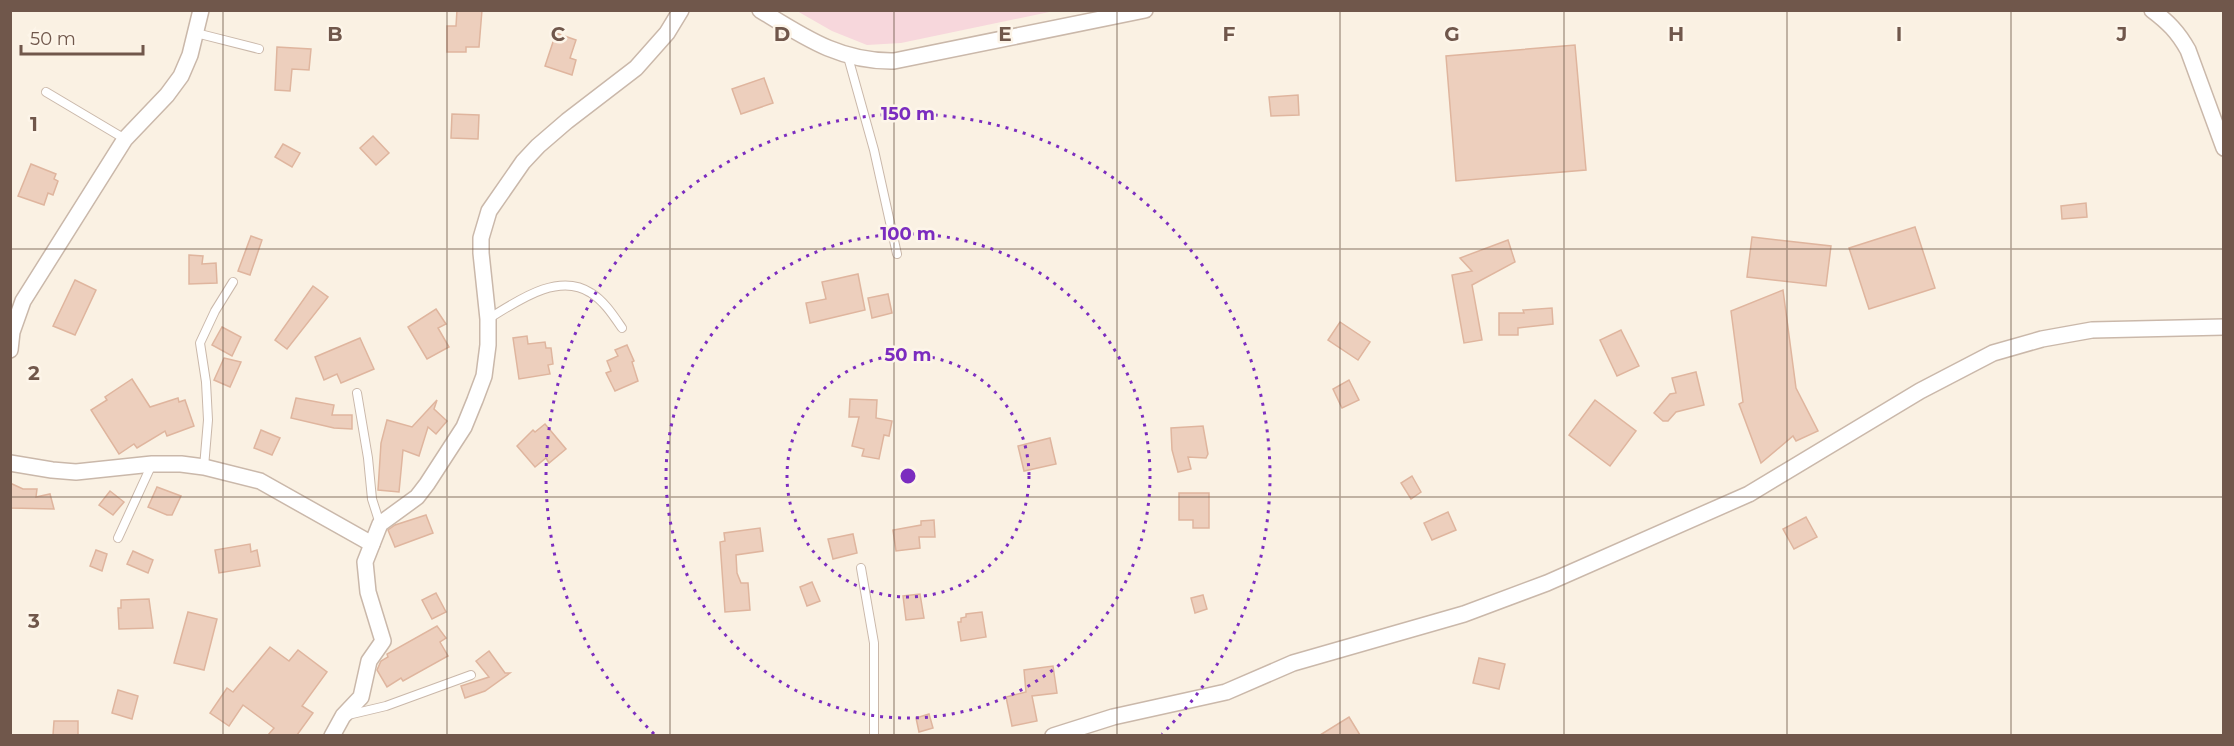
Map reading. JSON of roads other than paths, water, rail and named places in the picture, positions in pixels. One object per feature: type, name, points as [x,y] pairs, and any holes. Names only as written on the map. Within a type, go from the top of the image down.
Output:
[{"type":"street","points":[[10,351],[12,332],[23,301],[125,139],[167,95],[181,76],[190,55],[201,10]]},
{"type":"street","points":[[332,735],[343,716],[361,697],[369,661],[383,641],[368,592],[365,562],[380,524],[417,497],[428,484],[464,427],[484,376],[488,345],[488,319],[481,238],[489,211],[523,162],[538,146],[636,68],[655,48],[681,10]]},
{"type":"street","points":[[760,10],[833,51],[871,62],[894,62],[1144,10]]},
{"type":"street","points":[[2151,10],[2168,22],[2184,43],[2223,148]]},
{"type":"street","points":[[1053,735],[1113,717],[1226,692],[1293,663],[1464,614],[1547,583],[1749,494],[1920,391],[1993,353],[2042,339],[2092,330],[2223,327]]},
{"type":"street","points":[[10,463],[76,472],[152,464],[204,467],[260,481],[372,544]]},
{"type":"lane","points":[[196,33],[259,49]]},
{"type":"lane","points":[[848,57],[874,150],[897,254]]},
{"type":"lane","points":[[46,92],[125,139]]},
{"type":"lane","points":[[204,467],[208,420],[206,382],[200,343],[215,311],[233,282]]},
{"type":"lane","points":[[488,319],[532,293],[569,286],[578,287],[593,294],[622,328]]},
{"type":"lane","points":[[357,393],[372,500],[380,524]]},
{"type":"lane","points":[[118,537],[152,464]]},
{"type":"lane","points":[[861,568],[874,643],[874,735]]},
{"type":"lane","points":[[343,716],[386,706],[471,675]]}]
